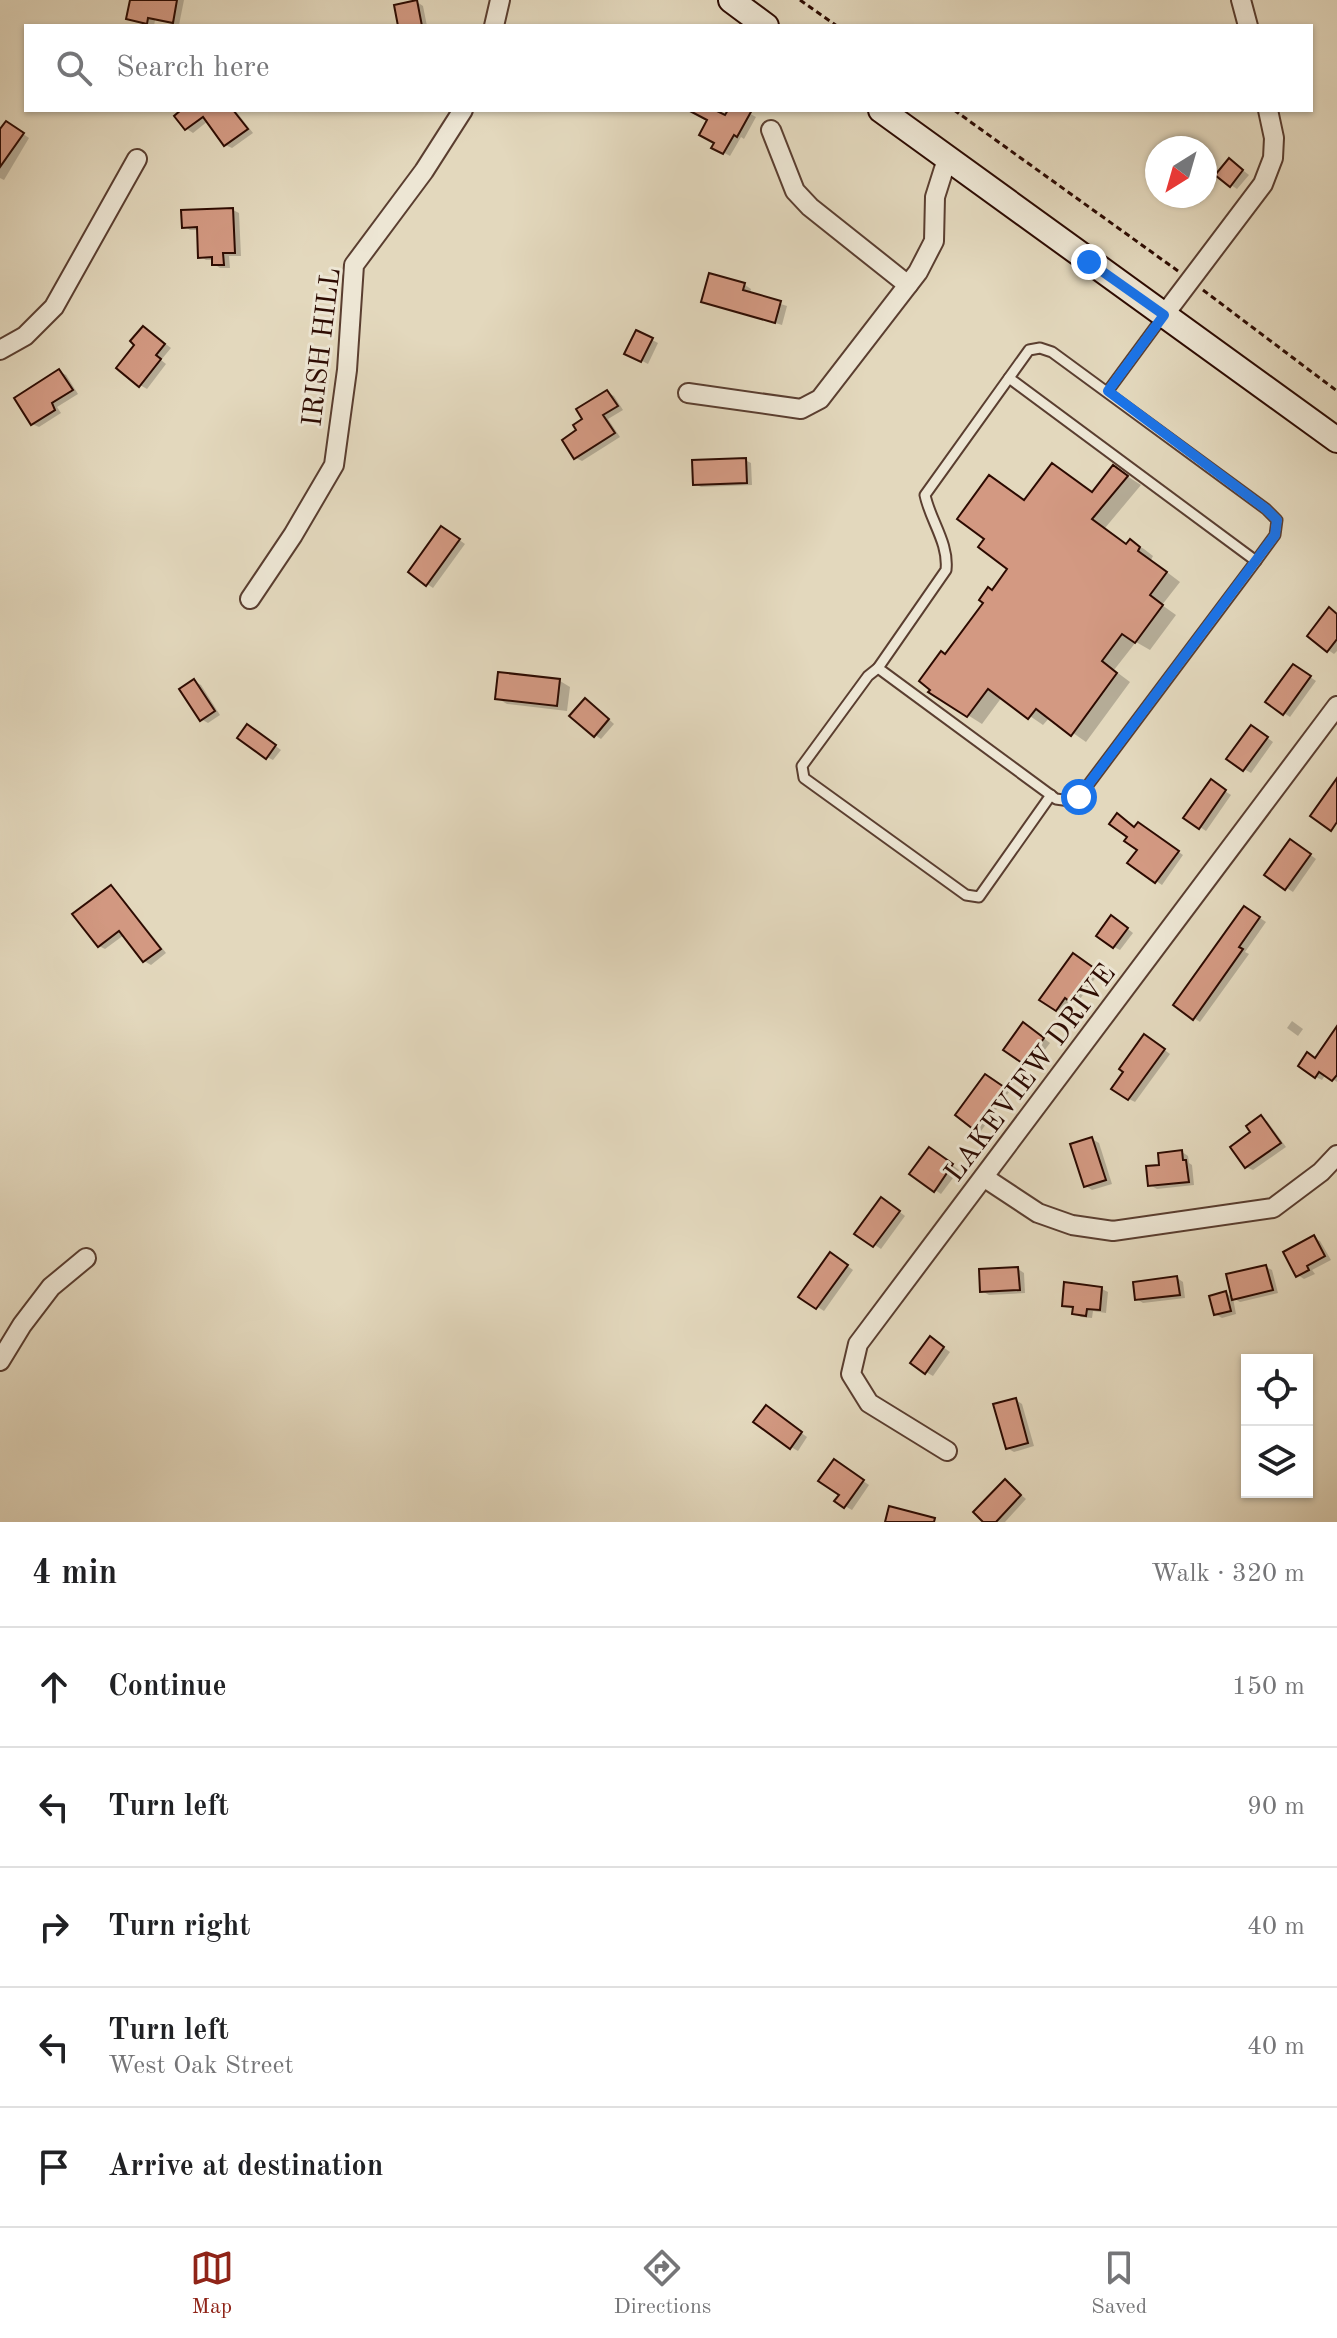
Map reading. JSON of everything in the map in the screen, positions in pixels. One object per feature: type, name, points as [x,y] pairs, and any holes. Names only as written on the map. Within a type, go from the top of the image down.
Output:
[{"type":"main road","points":[[731,0],[763,24]]},
{"type":"main road","points":[[884,112],[1337,440]]},
{"type":"street","points":[[494,24],[500,0]]},
{"type":"street","points":[[1241,0],[1247,24]]},
{"type":"street","name":"IRISH HILL","points":[[250,599],[293,535],[334,465],[347,370],[354,265],[424,171],[462,112]]},
{"type":"street","points":[[1164,315],[1263,184],[1274,148],[1268,112]]},
{"type":"street","points":[[771,130],[795,191],[810,207],[908,285]]},
{"type":"street","points":[[0,350],[25,336],[54,307],[137,159]]},
{"type":"street","points":[[688,393],[801,409],[820,399],[918,272],[934,241],[935,197],[947,159]]},
{"type":"street","name":"LAKEVIEW DRIVE","points":[[947,1451],[869,1403],[851,1374],[858,1344],[1337,706]]},
{"type":"street","points":[[985,1178],[1038,1213],[1072,1225],[1113,1231],[1273,1208],[1321,1172],[1337,1155]]},
{"type":"street","points":[[0,1361],[51,1287],[86,1258]]},
{"type":"lane","points":[[1108,391],[1164,315]]},
{"type":"lane","points":[[878,668],[1051,795],[1056,799],[1070,801],[1079,797],[1275,535],[1277,520],[1266,509],[1052,352],[1040,348],[1029,350],[925,495],[943,544],[946,570],[878,668],[868,676],[802,766],[804,778],[966,895],[979,897],[1051,795]]},
{"type":"lane","points":[[1009,378],[1256,561]]},
{"type":"path","points":[[800,0],[834,24]]},
{"type":"path","points":[[957,112],[1180,272]]},
{"type":"path","points":[[1204,291],[1337,391]]},
{"type":"building","points":[[130,0],[177,0],[173,23],[148,18],[147,24],[126,19]]},
{"type":"building","points":[[417,0],[422,24],[398,24],[394,5]]},
{"type":"building","points":[[179,112],[235,112],[248,129],[224,146],[203,117],[185,130],[174,116]]},
{"type":"building","points":[[692,112],[719,112],[725,115],[727,112],[751,112],[723,154],[711,148],[714,143],[699,135],[707,120]]},
{"type":"building","points":[[6,121],[24,133],[0,167],[0,129]]},
{"type":"building","points":[[1229,158],[1243,170],[1230,187],[1217,177]]},
{"type":"building","points":[[233,208],[235,253],[223,253],[224,265],[212,265],[212,257],[198,258],[197,227],[182,228],[181,210]]},
{"type":"building","points":[[709,273],[745,283],[743,290],[781,301],[775,323],[701,302]]},
{"type":"building","points":[[143,326],[165,344],[156,355],[161,359],[139,387],[116,368],[134,345],[130,341]]},
{"type":"building","points":[[636,330],[653,338],[641,362],[624,354]]},
{"type":"building","points":[[59,369],[73,390],[52,403],[55,410],[31,425],[14,398]]},
{"type":"building","points":[[607,390],[618,406],[603,415],[615,433],[574,459],[562,440],[576,430],[573,425],[582,419],[576,409]]},
{"type":"building","points":[[746,458],[747,483],[693,485],[692,460]]},
{"type":"building","points":[[1052,463],[1092,492],[1113,465],[1128,476],[1092,519],[1126,544],[1130,539],[1140,547],[1138,551],[1167,572],[1150,595],[1163,605],[1135,643],[1122,634],[1102,661],[1117,673],[1071,736],[1036,709],[1028,719],[988,689],[967,717],[928,692],[930,690],[919,681],[941,651],[945,654],[983,603],[979,600],[988,587],[992,590],[1007,569],[978,547],[984,539],[957,519],[989,475],[1024,500]]},
{"type":"building","points":[[441,526],[460,539],[426,586],[408,572]]},
{"type":"building","points":[[1329,607],[1337,614],[1337,639],[1327,652],[1307,636]]},
{"type":"building","points":[[1293,664],[1311,676],[1283,715],[1265,702]]},
{"type":"building","points":[[498,672],[560,679],[557,706],[495,699]]},
{"type":"building","points":[[194,679],[215,711],[200,721],[179,689]]},
{"type":"building","points":[[585,698],[609,719],[594,737],[569,716]]},
{"type":"building","points":[[247,724],[276,745],[266,759],[237,738]]},
{"type":"building","points":[[1251,725],[1268,737],[1243,771],[1226,759]]},
{"type":"building","points":[[1337,778],[1337,822],[1331,831],[1310,816]]},
{"type":"building","points":[[1211,779],[1226,790],[1199,829],[1183,818]]},
{"type":"building","points":[[1117,813],[1134,827],[1138,822],[1179,851],[1155,883],[1127,863],[1137,850],[1124,841],[1127,837],[1109,824]]},
{"type":"building","points":[[1290,839],[1311,854],[1285,890],[1264,875]]},
{"type":"building","points":[[111,885],[161,949],[143,962],[119,931],[98,947],[72,914]]},
{"type":"building","points":[[1244,906],[1260,917],[1239,947],[1243,949],[1193,1020],[1173,1005]]},
{"type":"building","points":[[1111,915],[1128,928],[1113,948],[1096,936]]},
{"type":"building","points":[[1073,953],[1094,968],[1069,1001],[1065,998],[1056,1011],[1039,1000]]},
{"type":"building","points":[[1023,1022],[1044,1038],[1025,1065],[1003,1050]]},
{"type":"building","points":[[1337,1026],[1337,1075],[1332,1081],[1319,1072],[1315,1078],[1298,1066],[1307,1052],[1315,1058]]},
{"type":"building","points":[[1144,1034],[1165,1049],[1128,1100],[1111,1089],[1123,1072],[1119,1069]]},
{"type":"building","points":[[985,1074],[1004,1087],[973,1129],[955,1115]]},
{"type":"building","points":[[1261,1115],[1281,1143],[1245,1168],[1230,1147],[1250,1132],[1246,1126]]},
{"type":"building","points":[[1092,1137],[1106,1180],[1084,1187],[1070,1144]]},
{"type":"building","points":[[929,1147],[953,1164],[934,1192],[909,1174]]},
{"type":"building","points":[[1182,1150],[1189,1182],[1148,1186],[1146,1166],[1159,1165],[1158,1153]]},
{"type":"building","points":[[881,1197],[900,1211],[873,1247],[854,1234]]},
{"type":"building","points":[[1314,1235],[1325,1256],[1307,1266],[1309,1270],[1296,1277],[1283,1252]]},
{"type":"building","points":[[830,1252],[848,1265],[816,1309],[798,1297]]},
{"type":"building","points":[[1266,1265],[1273,1290],[1232,1300],[1226,1274]]},
{"type":"building","points":[[1018,1267],[1020,1290],[980,1292],[979,1269]]},
{"type":"building","points":[[1177,1276],[1180,1295],[1135,1300],[1133,1282]]},
{"type":"building","points":[[1064,1282],[1102,1287],[1100,1310],[1087,1309],[1086,1316],[1072,1314],[1073,1307],[1062,1306]]},
{"type":"building","points":[[1226,1291],[1231,1311],[1214,1315],[1209,1296]]},
{"type":"building","points":[[930,1336],[944,1347],[925,1374],[910,1363]]},
{"type":"building","points":[[1016,1398],[1028,1443],[1006,1449],[993,1404]]},
{"type":"building","points":[[766,1405],[802,1432],[790,1449],[753,1422]]},
{"type":"building","points":[[834,1459],[864,1480],[844,1508],[834,1501],[839,1495],[818,1481]]},
{"type":"building","points":[[1005,1479],[1021,1495],[996,1522],[983,1522],[973,1512]]},
{"type":"building","points":[[889,1506],[935,1518],[934,1522],[885,1522]]},
{"type":"route","points":[[1079,797],[1275,535],[1277,520],[1108,391],[1164,315],[1089,262]]}]
